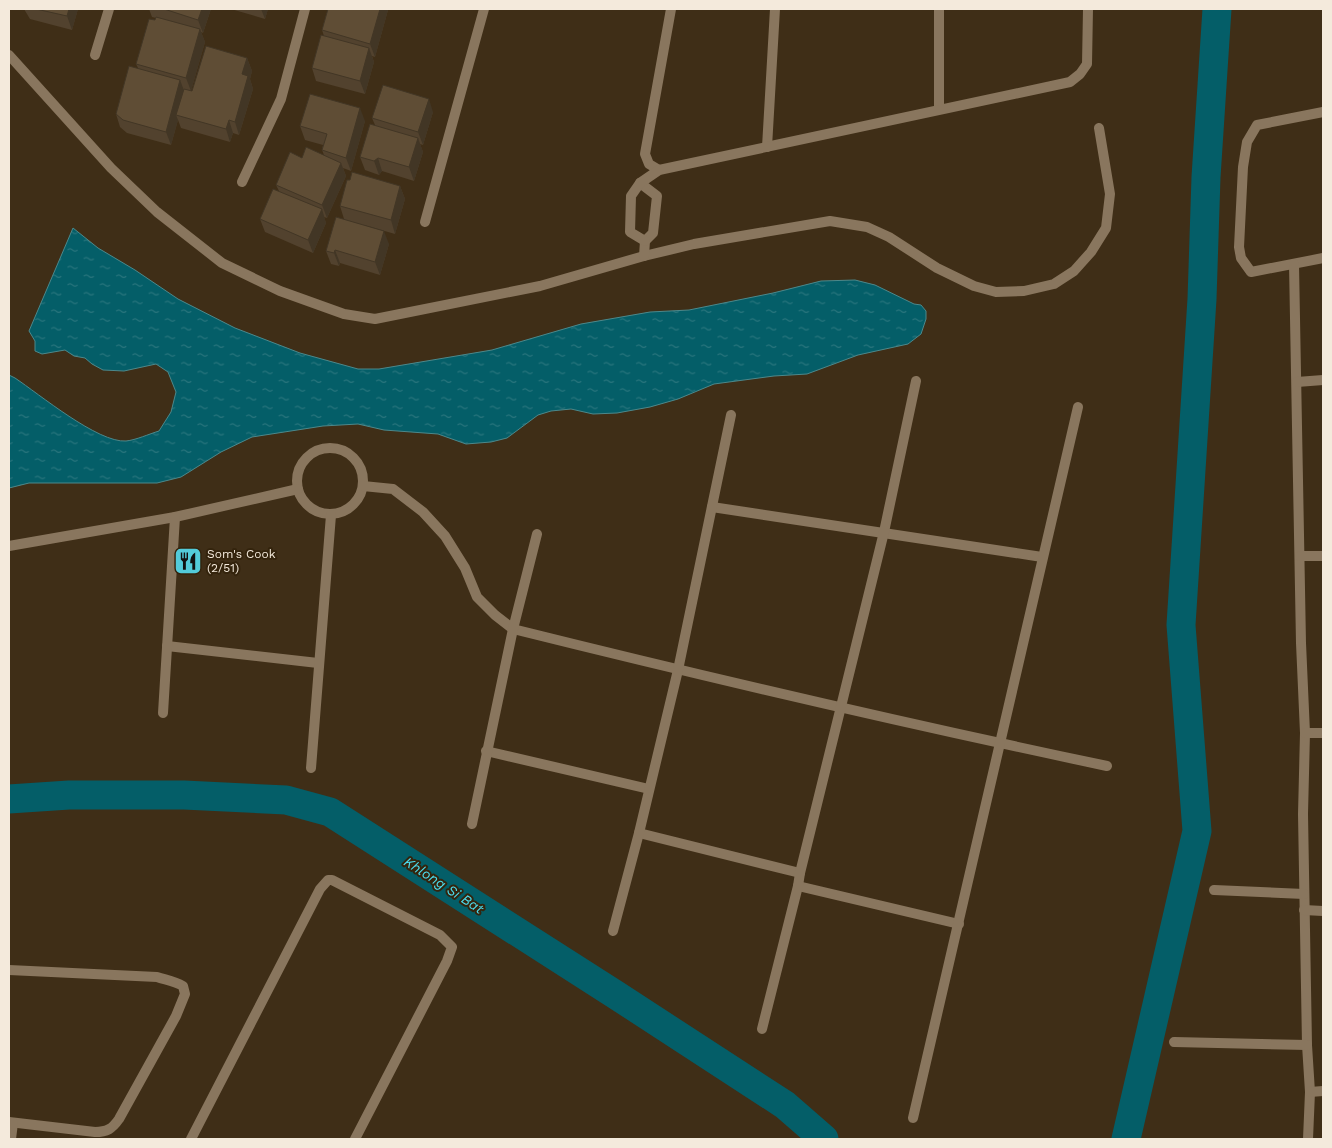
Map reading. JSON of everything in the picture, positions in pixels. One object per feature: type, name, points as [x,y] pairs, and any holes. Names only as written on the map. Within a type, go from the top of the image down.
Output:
[{"type":"street","points":[[95,55],[109,9]]},
{"type":"street","points":[[242,182],[280,99],[305,9]]},
{"type":"street","points":[[425,222],[484,9]]},
{"type":"street","points":[[659,170],[649,164],[644,154],[671,9]]},
{"type":"street","points":[[767,147],[775,9]]},
{"type":"street","points":[[939,9],[939,110]]},
{"type":"street","points":[[645,241],[630,232],[631,196],[640,183],[659,170],[1070,82],[1080,74],[1086,64],[1088,9]]},
{"type":"street","points":[[9,55],[111,168],[157,212],[222,263],[280,291],[344,314],[375,319],[540,286],[644,256],[694,244],[830,221],[867,227],[890,237],[937,268],[982,288],[996,292],[1024,291],[1054,284],[1074,271],[1091,252],[1106,228],[1110,194],[1099,128]]},
{"type":"street","points":[[1323,112],[1257,125],[1247,142],[1243,167],[1239,246],[1240,258],[1251,272],[1323,258]]},
{"type":"street","points":[[640,183],[657,196],[653,233],[645,241],[644,256]]},
{"type":"street","points":[[1294,264],[1301,643],[1305,733],[1303,814],[1307,1045],[1310,1092],[1308,1139]]},
{"type":"street","points":[[1297,382],[1323,380]]},
{"type":"street","points":[[762,1029],[884,532],[916,382]]},
{"type":"street","points":[[913,1118],[960,924],[1042,557],[1078,407]]},
{"type":"street","points":[[613,931],[639,834],[678,670],[731,415]]},
{"type":"street","points":[[327,448],[341,450],[352,456],[357,461],[363,477],[363,486],[358,500],[342,512],[331,515],[319,513],[309,508],[301,499],[298,489],[297,478],[302,463],[316,451],[327,448]]},
{"type":"street","points":[[363,486],[393,489],[423,512],[450,544],[465,568],[477,597],[494,615],[513,629],[840,708],[1107,766]]},
{"type":"street","points":[[9,546],[175,517],[298,489]]},
{"type":"street","points":[[712,507],[1042,557]]},
{"type":"street","points":[[311,768],[331,515]]},
{"type":"street","points":[[163,714],[175,517]]},
{"type":"street","points":[[472,824],[513,629],[538,534]]},
{"type":"street","points":[[1300,556],[1323,556]]},
{"type":"street","points":[[167,646],[318,663]]},
{"type":"street","points":[[1305,733],[1323,733]]},
{"type":"street","points":[[486,751],[650,789]]},
{"type":"street","points":[[639,834],[800,873]]},
{"type":"street","points":[[191,1139],[320,889],[328,880],[332,880],[440,935],[452,947],[447,961],[355,1139]]},
{"type":"street","points":[[798,886],[960,924]]},
{"type":"street","points":[[1214,890],[1304,894]]},
{"type":"street","points":[[1304,910],[1323,911]]},
{"type":"street","points":[[9,970],[157,978],[174,981],[183,986],[185,994],[176,1016],[114,1126],[107,1131],[94,1132],[11,1123],[11,1139]]},
{"type":"street","points":[[1174,1042],[1307,1045]]},
{"type":"street","points":[[1310,1092],[1323,1092]]},
{"type":"water","points":[[73,228],[98,248],[178,299],[235,328],[300,353],[358,369],[379,369],[492,350],[581,324],[650,312],[689,310],[821,281],[855,280],[875,285],[914,304],[921,305],[926,311],[926,319],[921,334],[908,344],[858,355],[807,374],[774,376],[714,384],[678,399],[650,407],[617,413],[593,414],[571,409],[551,411],[538,415],[507,438],[491,442],[466,444],[438,434],[384,430],[358,424],[323,426],[252,437],[221,452],[181,477],[157,483],[29,483],[9,488],[9,375],[85,426],[114,440],[126,441],[159,431],[171,412],[176,392],[168,372],[156,364],[124,371],[103,370],[85,358],[74,356],[65,350],[42,354],[35,351],[35,341],[29,331]]},
{"type":"building","points":[[36,9],[69,9],[67,16]]},
{"type":"building","points":[[164,9],[202,9],[198,20]]},
{"type":"building","points":[[328,9],[380,9],[370,44],[322,30]]},
{"type":"building","points":[[156,17],[200,29],[186,78],[136,64],[149,19],[155,20]]},
{"type":"building","points":[[321,35],[369,48],[360,81],[312,68]]},
{"type":"building","points":[[206,46],[247,58],[242,74],[248,76],[235,122],[229,120],[226,129],[176,115],[184,89],[192,91]]},
{"type":"building","points":[[129,66],[180,80],[166,132],[123,120],[116,114]]},
{"type":"building","points":[[383,85],[429,99],[418,132],[372,118]]},
{"type":"building","points":[[310,94],[360,108],[346,158],[322,150],[327,134],[300,126]]},
{"type":"building","points":[[370,124],[418,138],[409,167],[378,158],[374,161],[360,157]]},
{"type":"building","points":[[306,147],[341,163],[322,205],[276,185],[290,152],[302,158]]},
{"type":"building","points":[[352,172],[400,186],[391,220],[340,206],[347,180],[350,180]]},
{"type":"building","points":[[273,189],[322,209],[308,240],[260,219]]},
{"type":"building","points":[[336,217],[384,231],[375,262],[335,250],[334,253],[326,251]]},
{"type":"waterway","points":[[1126,1139],[1197,831],[1181,625],[1202,299],[1206,177],[1217,9]]},
{"type":"waterway","name":"Khlong Si Bat","points":[[9,799],[69,795],[184,795],[286,800],[330,812],[785,1105],[824,1139]]},
{"type":"place","name":"Som's Cook (2/51)","points":[[188,561]]}]
